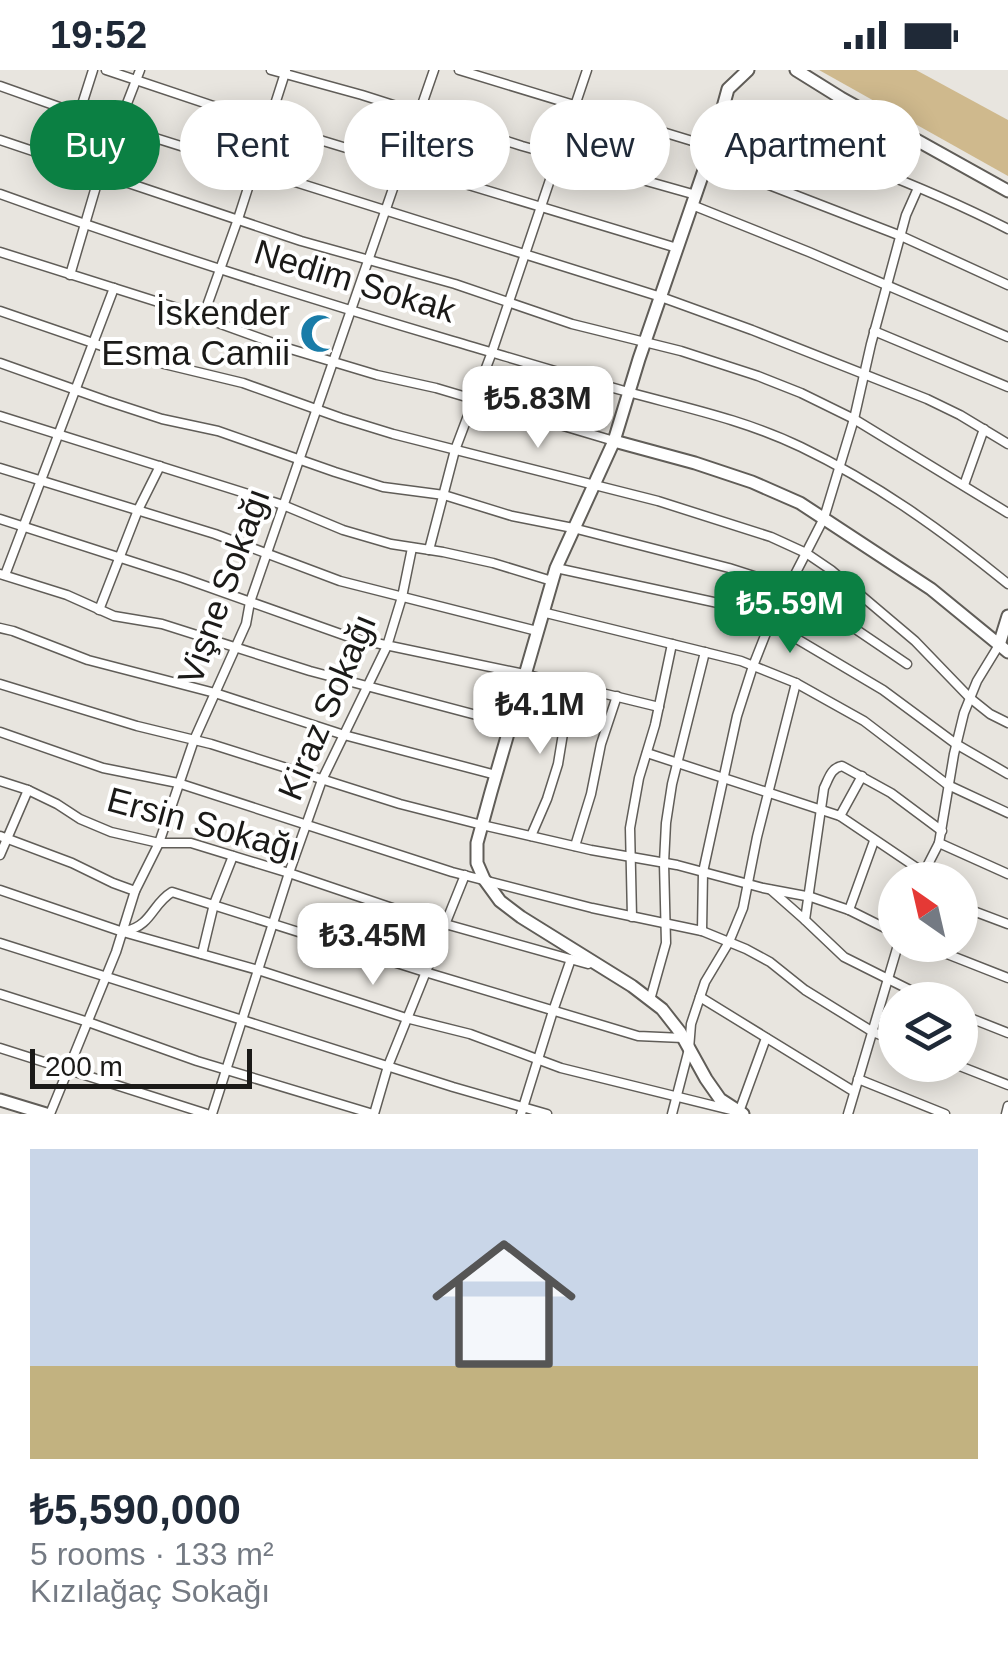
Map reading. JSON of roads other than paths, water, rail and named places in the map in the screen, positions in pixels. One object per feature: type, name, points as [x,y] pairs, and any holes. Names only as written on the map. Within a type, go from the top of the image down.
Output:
[{"type":"street","points":[[83,100],[94,70]]},
{"type":"street","points":[[106,70],[138,75],[204,100]]},
{"type":"street","points":[[271,70],[374,100]]},
{"type":"street","name":"Vişne Sokağı","points":[[423,100],[434,70]]},
{"type":"street","points":[[460,70],[558,100]]},
{"type":"street","points":[[575,100],[586,70]]},
{"type":"street","points":[[725,100],[728,88],[748,70]]},
{"type":"street","points":[[796,70],[1008,191]]},
{"type":"street","points":[[276,100],[285,72]]},
{"type":"street","points":[[128,100],[138,75]]},
{"type":"street","points":[[0,86],[39,100]]},
{"type":"street","points":[[0,140],[30,150]]},
{"type":"street","points":[[921,189],[1008,228]]},
{"type":"street","points":[[70,274],[95,190]]},
{"type":"street","points":[[150,190],[301,241],[456,284],[572,324],[646,341],[758,376],[854,420],[1008,513]]},
{"type":"street","points":[[202,317],[248,190]]},
{"type":"street","points":[[320,190],[660,297],[752,330],[927,400],[1008,444]]},
{"type":"street","name":"Vişne Sokağı","points":[[48,1114],[124,932],[135,891],[158,843],[194,740],[246,624],[266,554],[392,190]]},
{"type":"street","points":[[486,190],[677,248]]},
{"type":"street","points":[[429,550],[455,450],[547,190]]},
{"type":"street","points":[[663,190],[1008,337]]},
{"type":"street","points":[[697,190],[614,440],[556,568],[482,826],[477,863],[500,900],[521,917],[662,1009],[720,1099],[741,1113]]},
{"type":"street","points":[[782,190],[900,236],[1008,286]]},
{"type":"street","points":[[702,930],[703,872],[737,716],[770,623],[824,518],[854,420],[900,236],[917,190]]},
{"type":"street","name":"Nedim Sokak","points":[[0,194],[351,309],[629,392],[712,412],[801,447],[899,502],[1008,584]]},
{"type":"street","points":[[0,252],[287,348],[752,482],[800,502],[931,589],[1003,648]]},
{"type":"street","points":[[114,288],[3,574],[114,616],[162,624],[310,671],[510,724]]},
{"type":"street","points":[[0,310],[131,356],[243,383],[393,434],[658,501],[772,537],[806,552],[915,640],[970,698],[1008,723]]},
{"type":"street","points":[[874,331],[1008,387]]},
{"type":"street","points":[[0,363],[162,419],[218,431],[383,486],[444,495],[512,516],[729,568],[788,587],[817,602],[907,664]]},
{"type":"street","points":[[0,416],[283,505],[390,544],[493,564],[552,581]]},
{"type":"street","points":[[964,486],[984,430]]},
{"type":"street","points":[[99,610],[138,510],[160,466]]},
{"type":"street","points":[[0,468],[214,534],[340,581],[536,631]]},
{"type":"street","points":[[0,519],[352,638],[659,707]]},
{"type":"street","name":"Kiraz Sokağı","points":[[210,1114],[322,780],[386,646],[412,548]]},
{"type":"street","points":[[556,568],[718,603],[770,623],[883,690],[956,744],[1008,774]]},
{"type":"street","points":[[542,612],[705,652],[796,683],[864,721],[948,785],[1008,814]]},
{"type":"street","points":[[929,862],[942,831],[956,744],[970,698],[1003,648],[1008,616]]},
{"type":"street","points":[[0,628],[88,660],[496,775]]},
{"type":"street","points":[[632,917],[630,828],[672,644]]},
{"type":"street","points":[[650,1000],[666,943],[666,823],[705,652]]},
{"type":"street","points":[[672,1114],[691,1024],[705,982],[729,942],[743,908],[796,683]]},
{"type":"street","points":[[0,684],[482,826],[806,896],[878,924]]},
{"type":"street","points":[[531,836],[558,764],[572,685]]},
{"type":"street","points":[[574,846],[592,794],[600,744],[617,696]]},
{"type":"street","points":[[0,732],[103,768],[178,783],[466,875],[632,917],[702,930],[770,962],[804,990],[878,1034]]},
{"type":"street","points":[[646,754],[840,816],[903,862]]},
{"type":"street","points":[[804,920],[824,788],[837,767],[842,766],[891,792],[942,831]]},
{"type":"street","points":[[840,816],[862,776]]},
{"type":"street","name":"Ersin Sokağı","points":[[0,781],[28,790],[111,832],[158,843],[191,843],[444,924],[602,967]]},
{"type":"street","points":[[0,855],[3,838],[28,790]]},
{"type":"street","points":[[3,838],[135,891]]},
{"type":"street","points":[[849,910],[874,840]]},
{"type":"street","points":[[939,843],[1008,874]]},
{"type":"street","points":[[202,954],[214,904],[233,856]]},
{"type":"street","points":[[0,994],[197,1061],[374,1114],[406,1018],[466,875]]},
{"type":"street","points":[[0,890],[124,932],[470,1034],[537,1061],[741,1113]]},
{"type":"street","points":[[770,890],[844,957],[888,981]]},
{"type":"street","points":[[124,932],[137,928],[172,892],[553,1011],[638,1036],[686,1044]]},
{"type":"street","points":[[978,913],[1008,924]]},
{"type":"street","points":[[0,943],[522,1111],[547,1114]]},
{"type":"street","points":[[522,1111],[572,959]]},
{"type":"street","points":[[848,1114],[893,962]]},
{"type":"street","points":[[967,962],[1008,978]]},
{"type":"street","points":[[700,997],[853,1091]]},
{"type":"street","points":[[978,1021],[1008,1032]]},
{"type":"street","points":[[741,1113],[766,1038]]},
{"type":"street","points":[[0,1048],[210,1114]]},
{"type":"street","points":[[978,1073],[1008,1085]]},
{"type":"street","points":[[858,1079],[944,1114]]},
{"type":"street","points":[[0,1100],[48,1114]]},
{"type":"street","points":[[1006,1114],[1008,1106]]},
{"type":"place","name":"İskender Esma Camii","points":[[320,333]]}]
